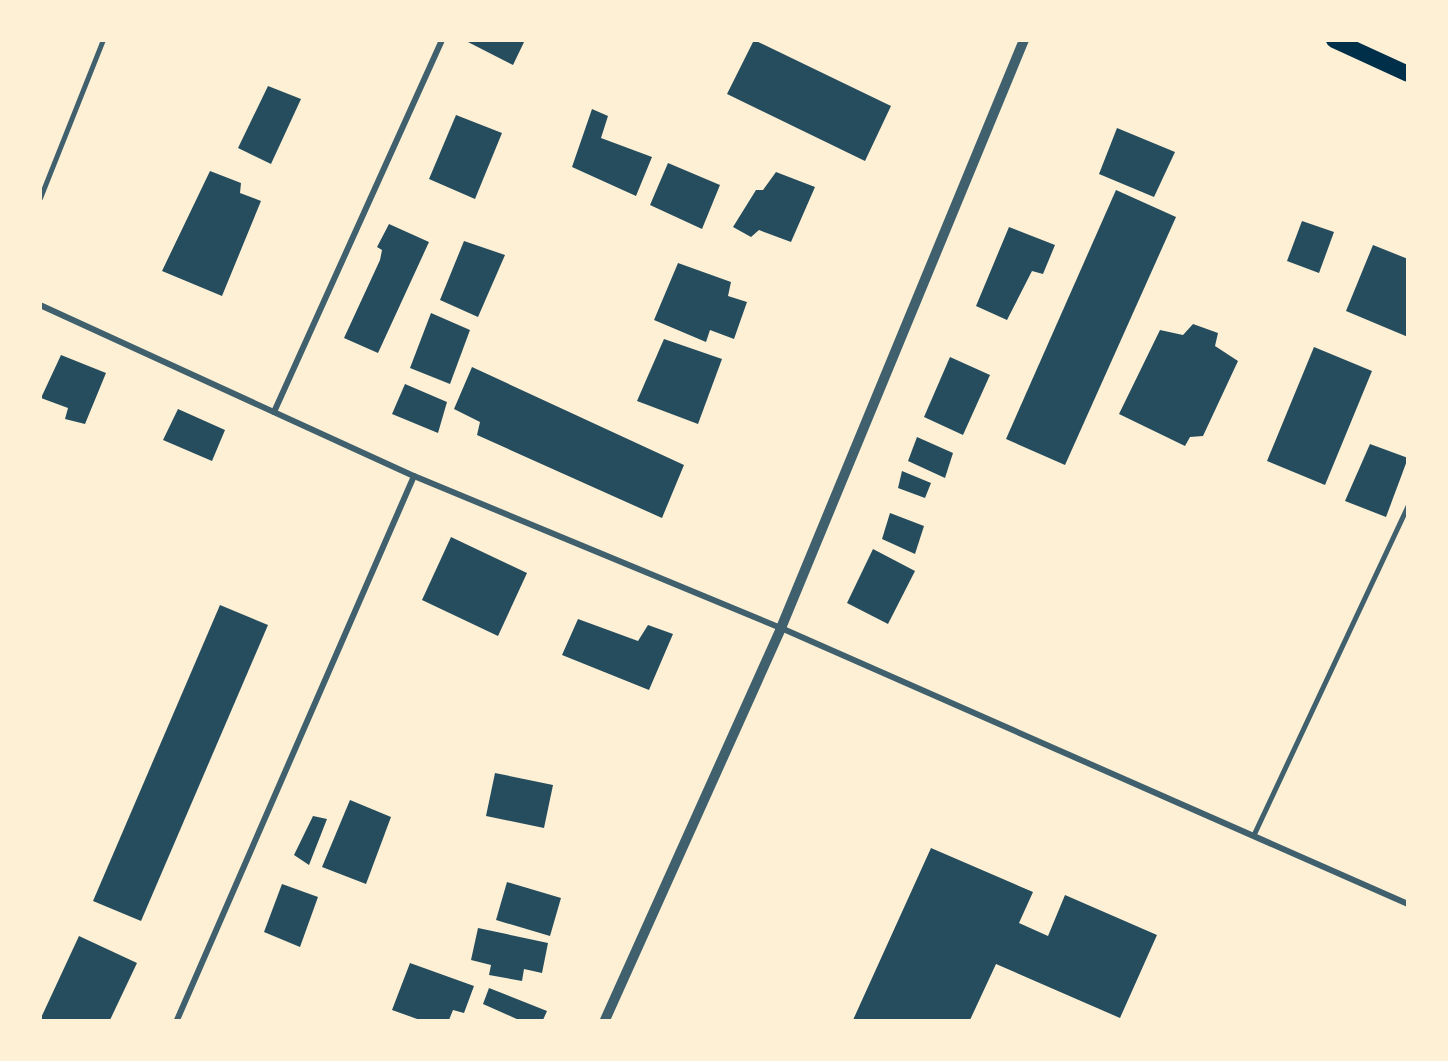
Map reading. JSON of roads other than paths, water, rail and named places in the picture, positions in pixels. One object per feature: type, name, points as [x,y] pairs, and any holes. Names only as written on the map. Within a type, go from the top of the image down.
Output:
[{"type":"highway","points":[[1334,40],[1407,74]]},
{"type":"street","points":[[274,412],[442,40]]},
{"type":"street","points":[[605,1020],[781,628],[1024,40]]},
{"type":"street","points":[[40,305],[414,476],[781,628],[1407,904]]},
{"type":"street","points":[[177,1020],[414,476]]},
{"type":"lane","points":[[40,198],[103,40]]},
{"type":"lane","points":[[1253,837],[1407,504]]}]
